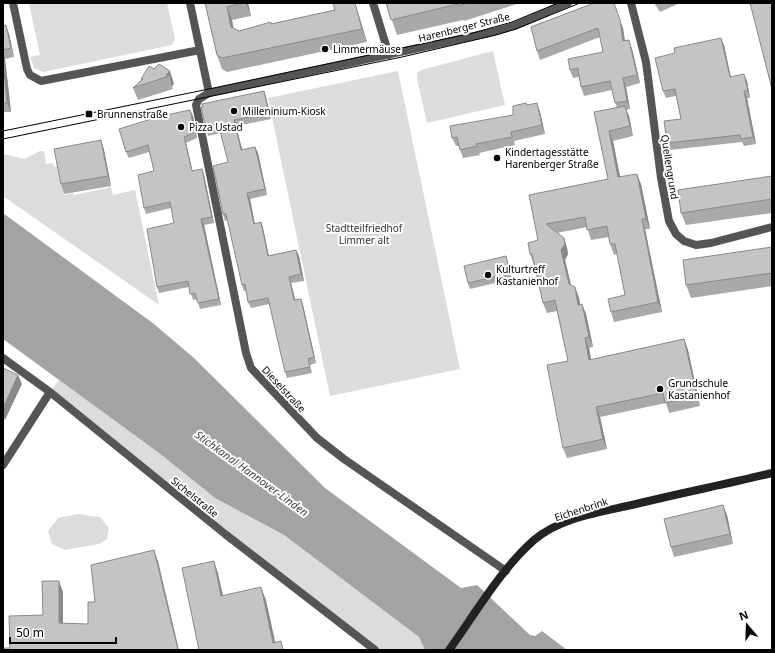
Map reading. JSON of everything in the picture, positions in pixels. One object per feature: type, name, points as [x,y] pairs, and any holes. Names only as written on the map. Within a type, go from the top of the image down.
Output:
[{"type":"main road","name":"Eichenbrink","points":[[449,650],[506,571],[534,540],[562,524],[592,514],[772,473]]},
{"type":"street","points":[[13,3],[27,69],[30,76],[35,80],[48,81],[200,50]]},
{"type":"street","points":[[190,3],[209,93]]},
{"type":"street","points":[[374,3],[389,56]]},
{"type":"street","name":"Harenberger Straße","points":[[199,99],[209,93],[389,56],[514,26],[568,3]]},
{"type":"street","name":"Quellengrund","points":[[631,3],[646,62],[660,178],[670,221],[676,234],[684,242],[696,245],[711,243],[772,227]]},
{"type":"street","name":"Dieselstraße","points":[[199,99],[196,105],[196,111],[246,353],[251,368],[317,438],[506,571]]},
{"type":"street","name":"Sichelstraße","points":[[3,358],[50,392],[224,534],[375,650]]},
{"type":"street","points":[[3,465],[50,392]]},
{"type":"green space","points":[[29,3],[167,3],[175,39],[172,45],[43,72],[34,68],[30,57],[40,55]]},
{"type":"green space","points":[[493,51],[505,105],[427,123],[417,73],[421,70]]},
{"type":"green space","name":"Stadtteilfriedhof Limmer alt","points":[[398,71],[460,369],[330,396],[268,98]]},
{"type":"green space","points":[[40,151],[44,151],[46,164],[53,163],[54,167],[58,166],[64,195],[73,193],[74,195],[111,187],[113,195],[135,190],[159,305],[3,196],[3,154],[24,159]]},
{"type":"green space","points":[[59,380],[159,453],[215,498],[284,535],[419,637],[425,650],[375,650],[50,392]]},
{"type":"green space","points":[[78,514],[100,517],[109,528],[107,539],[99,544],[65,550],[52,544],[48,531],[58,518]]},
{"type":"water","name":"Stichkanal Hannover-Linden","points":[[3,213],[154,324],[194,358],[325,488],[461,588],[477,585],[530,635],[535,636],[542,631],[567,650],[425,650],[419,637],[284,535],[215,498],[159,453],[3,339]]},
{"type":"building","points":[[205,3],[243,3],[227,7],[231,27],[239,31],[271,22],[271,24],[335,10],[333,3],[355,3],[362,29],[222,58],[217,55]]},
{"type":"building","points":[[386,3],[467,3],[391,20]]},
{"type":"building","points":[[594,3],[614,3],[620,20],[623,41],[629,40],[637,75],[623,78],[627,101],[615,103],[610,81],[581,87],[578,68],[570,70],[568,59],[603,52],[598,28],[537,51],[531,27]]},
{"type":"building","points":[[750,3],[772,3],[772,89]]},
{"type":"building","points":[[6,25],[11,48],[3,50],[3,26]]},
{"type":"building","points":[[721,38],[730,77],[744,74],[748,91],[744,91],[753,137],[741,139],[740,135],[667,143],[664,121],[681,119],[675,89],[663,91],[655,58],[675,53],[674,48]]},
{"type":"building","points":[[3,58],[7,103],[3,103]]},
{"type":"building","points":[[159,64],[170,71],[166,75],[169,76],[133,88],[143,79],[141,79],[149,66],[154,69]]},
{"type":"building","points":[[264,91],[269,113],[234,120],[241,150],[255,147],[265,189],[247,193],[254,224],[261,222],[268,256],[296,250],[301,274],[289,277],[294,300],[301,299],[314,357],[308,359],[310,367],[285,372],[268,298],[248,302],[245,284],[242,285],[226,214],[223,214],[213,166],[228,162],[219,127],[206,130],[201,107],[203,107],[202,104]]},
{"type":"building","points":[[526,103],[527,105],[537,103],[542,125],[511,132],[512,137],[476,144],[477,146],[460,150],[457,137],[452,138],[450,126],[513,115],[513,106]]},
{"type":"building","points":[[625,106],[630,126],[609,131],[618,177],[637,174],[646,219],[642,219],[658,302],[611,312],[608,299],[625,295],[615,244],[610,244],[607,226],[587,230],[585,217],[546,224],[564,238],[565,244],[561,250],[569,284],[575,287],[578,305],[582,304],[589,337],[585,338],[589,360],[684,339],[697,396],[665,403],[663,393],[596,407],[603,439],[563,448],[547,365],[568,361],[555,300],[543,303],[532,254],[530,254],[528,243],[538,240],[529,195],[608,179],[594,112]]},
{"type":"building","points":[[190,110],[195,132],[184,137],[192,171],[202,169],[212,217],[201,219],[219,299],[198,303],[195,293],[190,294],[188,281],[157,287],[147,229],[174,223],[170,202],[144,208],[138,175],[154,171],[148,145],[126,152],[119,129],[161,116]]},
{"type":"building","points":[[101,140],[108,176],[61,184],[54,149]]},
{"type":"building","points":[[772,176],[772,199],[681,213],[678,190]]},
{"type":"building","points":[[772,247],[772,273],[686,285],[683,260]]},
{"type":"building","points":[[506,256],[510,273],[468,283],[464,266]]},
{"type":"building","points":[[3,368],[18,375],[3,408]]},
{"type":"building","points":[[723,505],[730,534],[671,547],[664,519]]},
{"type":"building","points":[[154,550],[178,650],[3,650],[3,648],[10,648],[9,616],[43,615],[42,581],[59,581],[59,623],[88,624],[88,602],[95,602],[91,565]]},
{"type":"building","points":[[214,561],[221,596],[261,587],[273,643],[281,641],[283,650],[199,650],[182,568]]},
{"type":"tram line","points":[[3,131],[473,33],[512,22],[558,3]]},
{"type":"tram line","points":[[3,139],[402,57],[496,35],[516,29],[580,3]]},
{"type":"place","name":"Limmermäuse","points":[[325,49]]},
{"type":"place","name":"Milleninium-Kiosk","points":[[234,111]]},
{"type":"place","name":"Brunnenstraße","points":[[89,114]]},
{"type":"place","name":"Pizza Ustad","points":[[181,127]]},
{"type":"place","name":"Kindertagesstätte Harenberger Straße","points":[[497,158]]},
{"type":"place","name":"Kulturtreff Kastanienhof","points":[[488,275]]},
{"type":"place","name":"Grundschule Kastanienhof","points":[[660,389]]}]
